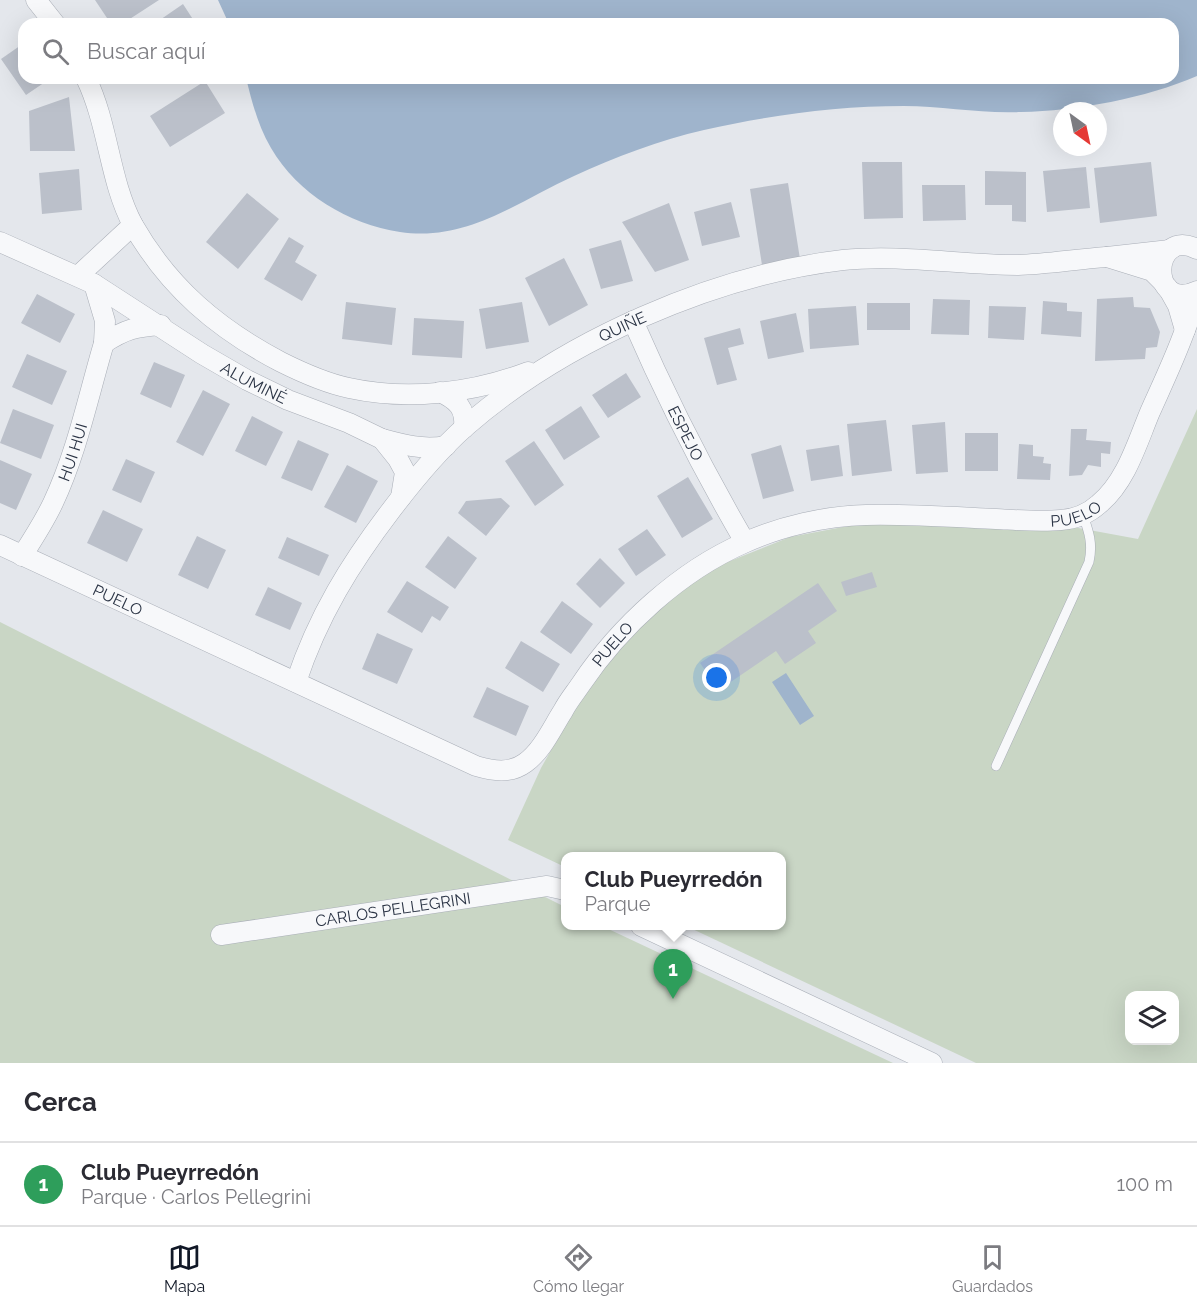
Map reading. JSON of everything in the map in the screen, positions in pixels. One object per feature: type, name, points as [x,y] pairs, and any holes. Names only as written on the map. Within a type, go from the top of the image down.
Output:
[{"type":"street","points":[[36,0],[50,18]]},
{"type":"street","points":[[89,84],[106,132],[122,200],[133,225],[159,265],[188,298],[216,322],[259,350],[307,375],[348,388],[398,394],[475,388],[558,361]]},
{"type":"street","points":[[86,280],[133,225]]},
{"type":"street","name":"ALUMINÉ","points":[[0,242],[86,280],[247,380],[288,400],[349,423],[382,439],[399,459],[405,472],[402,497]]},
{"type":"street","points":[[1185,330],[1182,317],[1160,268],[1162,261],[1188,246]]},
{"type":"street","name":"QUIÑE","points":[[296,682],[307,649],[338,586],[364,545],[425,467],[465,428],[502,398],[558,361],[633,321],[705,292],[751,278],[812,264],[896,258],[1019,265],[1107,257],[1188,246]]},
{"type":"street","points":[[1107,257],[1152,271],[1166,285],[1180,294],[1197,291]]},
{"type":"street","name":"HUI HUI","points":[[22,556],[53,503],[71,458],[104,343],[105,321],[86,280]]},
{"type":"street","name":"PUELO","points":[[0,545],[476,766],[494,772],[511,770],[525,764],[535,753],[550,734],[562,711],[587,675],[614,640],[648,607],[687,577],[744,542],[801,524],[864,515],[1063,520],[1083,514],[1099,505],[1114,490],[1129,461],[1197,298]]},
{"type":"street","name":"ESPEJO","points":[[633,321],[666,398],[704,472],[744,542]]},
{"type":"street","points":[[104,343],[136,326],[161,326]]},
{"type":"street","points":[[440,392],[455,399],[462,409],[465,428]]},
{"type":"street","points":[[382,439],[411,447],[447,446]]},
{"type":"street","name":"CARLOS PELLEGRINI","points":[[221,934],[547,886],[561,889]]},
{"type":"street","points":[[649,930],[932,1063]]},
{"type":"lane","points":[[996,765],[1089,562],[1092,549],[1091,538],[1083,514]]},
{"type":"green space","points":[[1197,409],[1197,1063],[976,1063],[694,930],[786,930],[786,852],[561,852],[561,865],[508,840],[541,768],[576,706],[621,645],[678,590],[715,567],[790,537],[859,524],[1073,527],[1138,539]]},
{"type":"green space","points":[[0,622],[561,905],[561,930],[610,930],[893,1063],[0,1063]]},
{"type":"water","points":[[218,0],[1197,0],[1197,76],[1179,83],[1179,18],[226,18]]},
{"type":"water","points":[[248,84],[1177,84],[1107,103],[1053,102],[1053,110],[1006,112],[919,106],[879,106],[804,112],[729,125],[671,139],[622,156],[574,176],[491,218],[469,226],[424,234],[381,228],[343,214],[326,204],[295,179],[271,148],[262,131]]},
{"type":"water","points":[[786,673],[814,716],[800,725],[772,682]]},
{"type":"building","points":[[95,0],[159,0],[131,18],[107,18]]},
{"type":"building","points":[[183,4],[192,18],[163,18]]},
{"type":"building","points":[[18,47],[18,83],[1,59]]},
{"type":"building","points":[[18,84],[42,84],[26,95]]},
{"type":"building","points":[[200,84],[207,84],[225,113],[170,147],[150,116]]},
{"type":"building","points":[[69,97],[75,151],[30,151],[29,111]]},
{"type":"building","points":[[862,162],[902,162],[903,218],[864,219]]},
{"type":"building","points":[[1151,162],[1157,216],[1100,223],[1094,168]]},
{"type":"building","points":[[1086,167],[1090,208],[1047,212],[1043,171]]},
{"type":"building","points":[[79,169],[82,210],[42,214],[39,173]]},
{"type":"building","points":[[985,171],[1026,172],[1026,222],[1012,221],[1012,205],[985,205]]},
{"type":"building","points":[[788,183],[800,259],[762,265],[750,189]]},
{"type":"building","points":[[922,185],[965,185],[966,220],[923,221]]},
{"type":"building","points":[[247,193],[279,219],[238,269],[206,242]]},
{"type":"building","points":[[731,202],[740,237],[702,246],[694,212]]},
{"type":"building","points":[[669,203],[689,260],[655,272],[622,222]]},
{"type":"building","points":[[289,237],[304,246],[295,262],[317,275],[302,301],[264,279]]},
{"type":"building","points":[[621,240],[633,281],[601,289],[589,249]]},
{"type":"building","points":[[564,258],[588,305],[549,326],[525,278]]},
{"type":"building","points":[[37,294],[75,314],[60,343],[21,323]]},
{"type":"building","points":[[1133,297],[1134,307],[1150,308],[1160,332],[1157,347],[1146,348],[1145,359],[1095,361],[1097,299]]},
{"type":"building","points":[[933,299],[970,300],[969,335],[931,334]]},
{"type":"building","points":[[1043,301],[1067,303],[1067,311],[1082,312],[1081,337],[1041,334]]},
{"type":"building","points":[[346,302],[396,308],[392,345],[342,339]]},
{"type":"building","points":[[522,302],[529,342],[486,349],[479,309]]},
{"type":"building","points":[[867,303],[910,303],[910,330],[867,330]]},
{"type":"building","points":[[856,306],[859,345],[810,349],[808,309]]},
{"type":"building","points":[[989,306],[1026,307],[1024,340],[988,338]]},
{"type":"building","points":[[796,313],[804,352],[768,359],[760,321]]},
{"type":"building","points":[[414,318],[464,321],[462,358],[412,355]]},
{"type":"building","points":[[740,328],[744,344],[728,348],[737,380],[717,385],[704,338]]},
{"type":"building","points":[[27,354],[67,371],[52,405],[12,387]]},
{"type":"building","points":[[154,362],[185,375],[171,408],[140,394]]},
{"type":"building","points":[[626,373],[641,397],[608,418],[592,395]]},
{"type":"building","points":[[203,390],[230,404],[203,456],[176,442]]},
{"type":"building","points":[[581,406],[600,437],[564,460],[545,430]]},
{"type":"building","points":[[13,409],[54,425],[41,459],[0,443]]},
{"type":"building","points":[[252,416],[283,432],[266,466],[235,451]]},
{"type":"building","points":[[886,420],[892,471],[852,476],[847,424]]},
{"type":"building","points":[[945,422],[948,472],[916,474],[912,425]]},
{"type":"building","points":[[1071,429],[1087,429],[1086,440],[1111,442],[1110,454],[1101,453],[1101,467],[1088,465],[1082,475],[1069,476]]},
{"type":"building","points":[[965,433],[998,433],[998,471],[965,471]]},
{"type":"building","points":[[298,440],[329,454],[312,491],[281,478]]},
{"type":"building","points":[[534,441],[564,485],[535,506],[505,461]]},
{"type":"building","points":[[1019,444],[1033,445],[1033,456],[1044,457],[1043,463],[1051,464],[1050,480],[1017,479]]},
{"type":"building","points":[[781,445],[794,491],[763,499],[751,454]]},
{"type":"building","points":[[839,445],[843,476],[811,481],[806,450]]},
{"type":"building","points":[[126,459],[155,472],[141,503],[112,490]]},
{"type":"building","points":[[0,460],[32,474],[16,510],[0,503]]},
{"type":"building","points":[[347,465],[378,481],[356,523],[324,507]]},
{"type":"building","points":[[688,477],[713,519],[682,538],[657,496]]},
{"type":"building","points":[[501,498],[510,506],[486,536],[458,513],[466,501]]},
{"type":"building","points":[[103,510],[143,529],[127,562],[87,543]]},
{"type":"building","points":[[647,529],[666,555],[636,576],[618,549]]},
{"type":"building","points":[[197,536],[226,550],[208,589],[178,575]]},
{"type":"building","points":[[448,536],[477,558],[455,589],[425,567]]},
{"type":"building","points":[[287,537],[329,555],[319,576],[278,558]]},
{"type":"building","points":[[600,558],[625,583],[600,608],[576,584]]},
{"type":"building","points":[[872,572],[877,587],[846,596],[841,582]]},
{"type":"building","points":[[407,581],[449,607],[440,621],[432,616],[422,633],[387,612]]},
{"type":"building","points":[[818,583],[837,611],[808,631],[816,643],[785,664],[776,651],[719,690],[700,663]]},
{"type":"building","points":[[268,587],[302,603],[290,630],[255,615]]},
{"type":"building","points":[[562,601],[593,624],[571,654],[540,632]]},
{"type":"building","points":[[377,633],[413,649],[397,684],[362,669]]},
{"type":"building","points":[[521,641],[560,664],[543,692],[505,668]]},
{"type":"building","points":[[487,687],[529,706],[516,736],[473,717]]},
{"type":"place","name":"Club Pueyrredón","points":[[673,999]]}]
